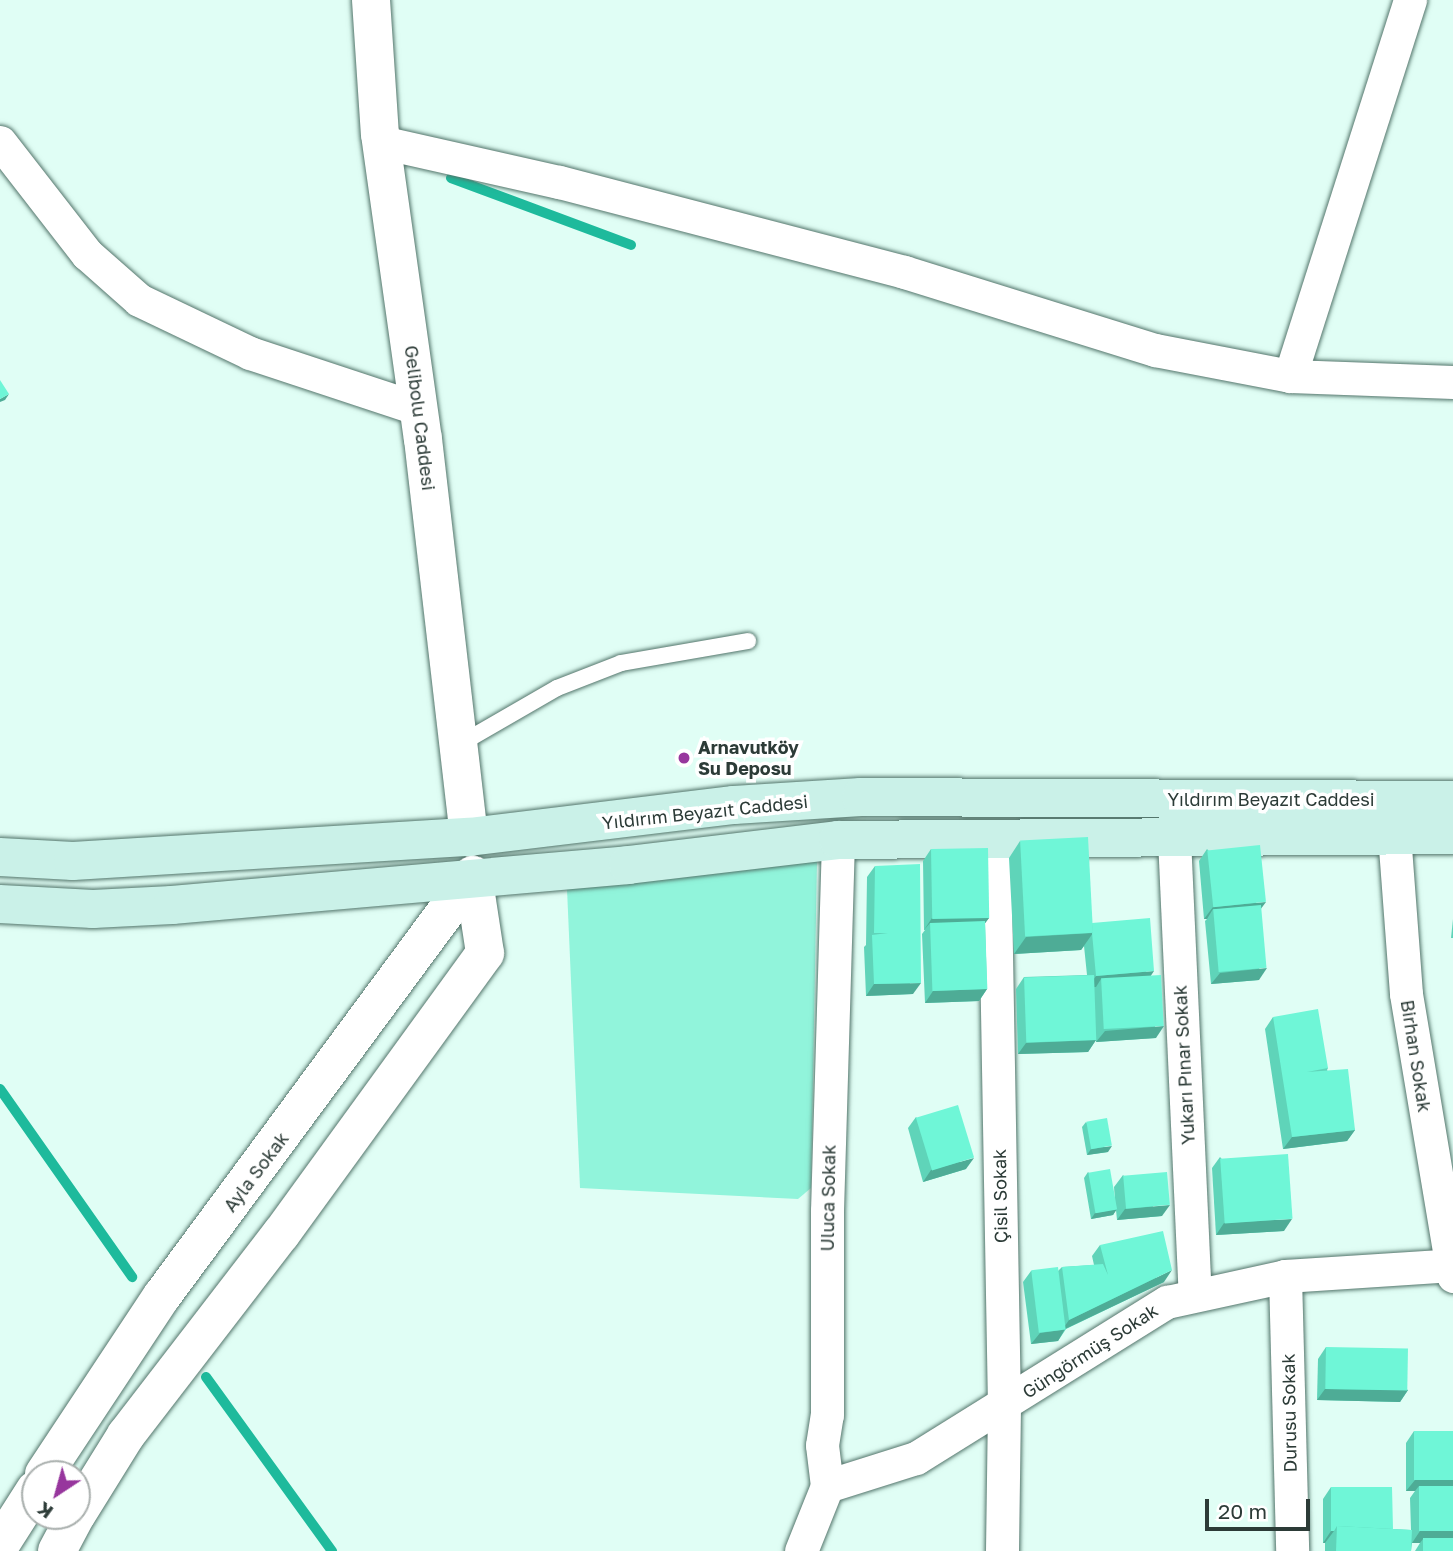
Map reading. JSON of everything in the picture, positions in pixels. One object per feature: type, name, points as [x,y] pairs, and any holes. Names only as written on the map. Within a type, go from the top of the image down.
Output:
[{"type":"main road","name":"Yıldırım Beyazıt Caddesi","points":[[0,857],[73,861],[469,837],[734,805],[861,797],[1453,800]]},
{"type":"main road","points":[[0,904],[119,908],[474,875],[628,865],[838,840],[1453,835]]},
{"type":"main road","points":[[469,837],[474,875]]},
{"type":"street","name":"Gelibolu Caddesi","points":[[371,0],[381,142],[419,409],[469,837]]},
{"type":"street","points":[[1290,376],[1410,0]]},
{"type":"street","points":[[0,142],[87,254],[139,300],[250,353],[419,409]]},
{"type":"street","points":[[381,142],[559,182],[904,272],[1155,351],[1290,376],[1453,382]]},
{"type":"street","name":"Birhan Sokak","points":[[1394,834],[1406,995],[1452,1268]]},
{"type":"street","name":"Yukarı Pınar Sokak","points":[[1174,838],[1195,1293]]},
{"type":"street","name":"Uluca Sokak","points":[[801,1551],[827,1486],[822,1445],[827,1415],[827,1211],[838,840]]},
{"type":"street","name":"Çisil Sokak","points":[[994,840],[1004,1407],[1002,1551]]},
{"type":"street","points":[[91,1491],[126,1435],[281,1234],[485,953],[474,875]]},
{"type":"street","name":"Ayla Sokak","points":[[53,1460],[162,1296],[474,875]]},
{"type":"street","name":"Güngörmüş Sokak","points":[[827,1486],[916,1458],[1004,1407],[1143,1314],[1195,1293],[1285,1276],[1452,1268]]},
{"type":"street","name":"Durusu Sokak","points":[[1285,1276],[1292,1551]]},
{"type":"street","points":[[0,1545],[21,1512]]},
{"type":"street","points":[[57,1551],[68,1530]]},
{"type":"lane","points":[[458,745],[557,688],[621,663],[748,641]]},
{"type":"green space","points":[[817,860],[811,1188],[798,1199],[580,1188],[567,889]]},
{"type":"building","points":[[0,380],[9,394],[0,399]]},
{"type":"building","points":[[1088,837],[1093,933],[1025,936],[1020,841]]},
{"type":"building","points":[[1260,845],[1266,902],[1213,907],[1207,851]]},
{"type":"building","points":[[988,848],[989,918],[932,919],[931,849]]},
{"type":"building","points":[[920,864],[921,983],[874,984],[872,935],[888,933],[874,933],[875,866]]},
{"type":"building","points":[[1261,905],[1266,968],[1219,972],[1213,909]]},
{"type":"building","points":[[1150,918],[1154,971],[1096,976],[1092,923]]},
{"type":"building","points":[[985,921],[987,989],[932,991],[930,923]]},
{"type":"building","points":[[1094,975],[1096,1040],[1026,1042],[1024,977]]},
{"type":"building","points":[[1161,975],[1164,1026],[1104,1029],[1101,978]]},
{"type":"building","points":[[1318,1009],[1328,1068],[1307,1072],[1348,1069],[1355,1130],[1292,1137],[1273,1017]]},
{"type":"building","points":[[958,1105],[974,1158],[932,1170],[916,1118]]},
{"type":"building","points":[[1107,1118],[1112,1146],[1091,1149],[1086,1122]]},
{"type":"building","points":[[1288,1154],[1293,1219],[1225,1224],[1220,1159]]},
{"type":"building","points":[[1110,1169],[1117,1209],[1095,1213],[1088,1173]]},
{"type":"building","points":[[1167,1172],[1170,1205],[1126,1209],[1123,1176]]},
{"type":"building","points":[[1163,1231],[1172,1270],[1069,1320],[1062,1267],[1103,1264],[1108,1275],[1100,1245]]},
{"type":"building","points":[[1058,1267],[1066,1330],[1039,1333],[1031,1270]]},
{"type":"building","points":[[1326,1347],[1408,1348],[1407,1390],[1325,1389]]},
{"type":"building","points":[[1414,1431],[1453,1431],[1453,1480],[1414,1480]]},
{"type":"building","points":[[1419,1486],[1453,1486],[1453,1531],[1419,1531]]},
{"type":"building","points":[[1331,1487],[1392,1487],[1393,1529],[1337,1526],[1331,1531]]},
{"type":"building","points":[[1337,1526],[1412,1530],[1411,1551],[1336,1551]]},
{"type":"building","points":[[1423,1538],[1453,1538],[1453,1551],[1423,1551]]},
{"type":"waterway","points":[[451,178],[631,245]]},
{"type":"waterway","points":[[0,1089],[132,1277]]},
{"type":"waterway","points":[[206,1377],[332,1551]]},
{"type":"place","name":"Arnavutköy Su Deposu","points":[[684,758]]}]
